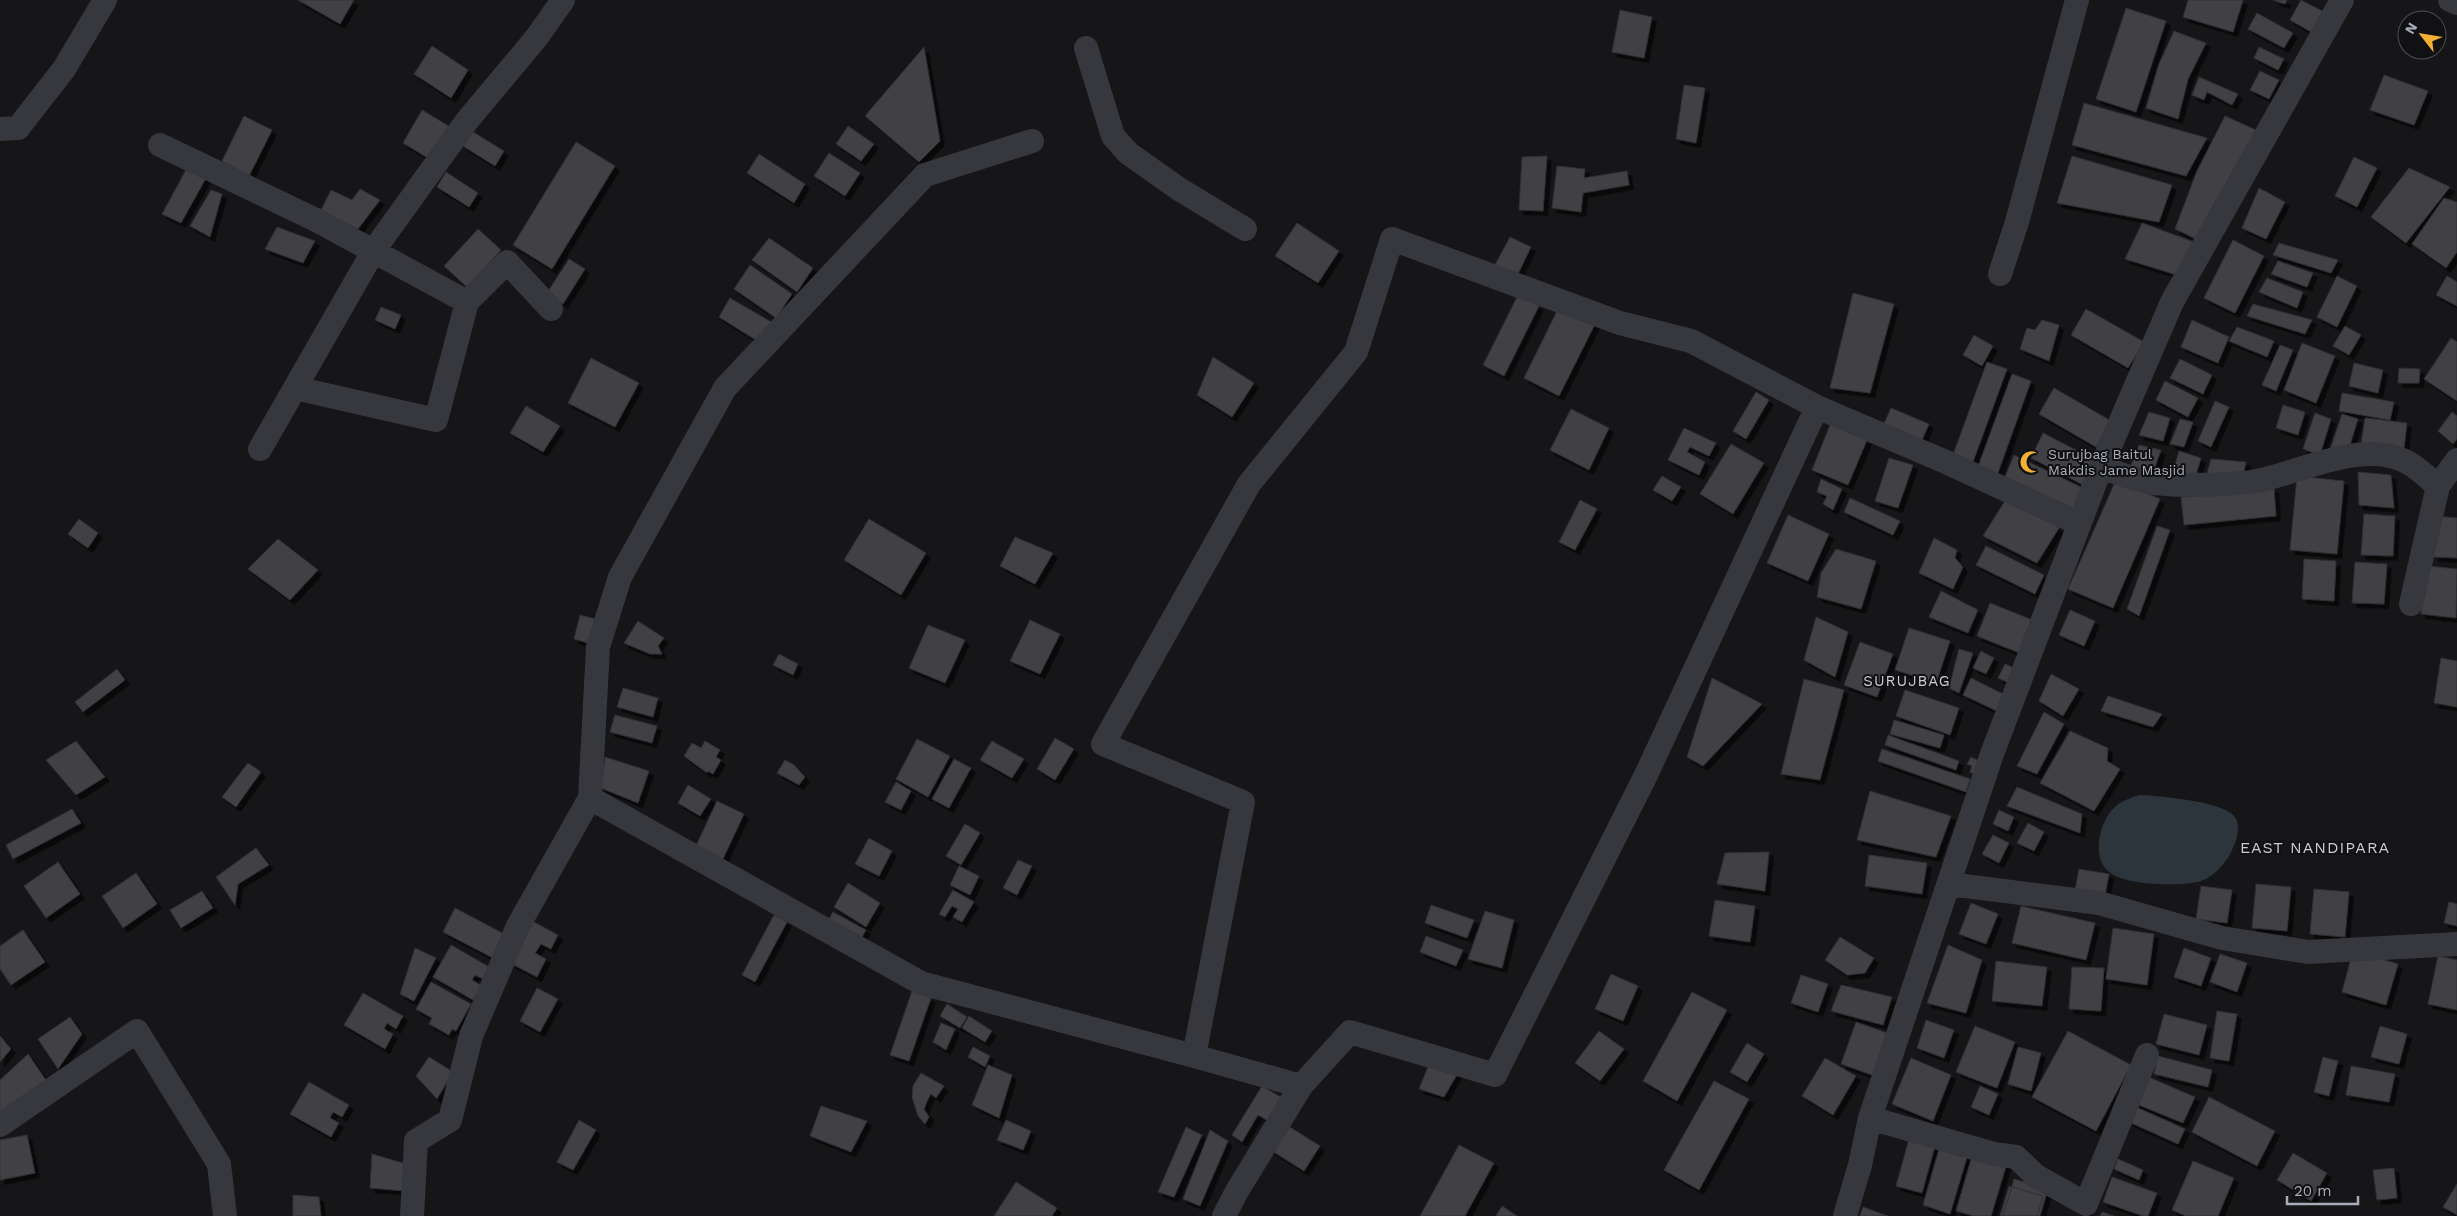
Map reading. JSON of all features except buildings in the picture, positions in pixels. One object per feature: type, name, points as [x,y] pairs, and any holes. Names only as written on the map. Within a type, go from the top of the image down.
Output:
[{"type":"street","points":[[0,129],[18,128],[64,70],[106,0]]},
{"type":"street","points":[[260,449],[374,250],[466,122],[537,37],[563,0]]},
{"type":"street","points":[[2000,274],[2017,222],[2076,0]]},
{"type":"street","points":[[1846,1216],[1870,1118],[1992,754],[2078,523],[2172,302],[2342,0]]},
{"type":"street","points":[[2450,0],[2457,3]]},
{"type":"street","points":[[1086,48],[1113,136],[1123,148],[1151,170],[1245,230]]},
{"type":"street","points":[[412,1216],[416,1141],[450,1120],[471,1036],[518,926],[590,798],[598,647],[620,577],[725,388],[925,175],[1032,141]]},
{"type":"street","points":[[160,145],[374,250],[467,302]]},
{"type":"street","points":[[1194,1056],[1243,802],[1102,744],[1249,484],[1356,352],[1392,239],[1620,323],[1691,341],[1818,407],[1946,462],[2078,523]]},
{"type":"street","points":[[295,388],[436,420],[467,302],[508,262],[551,309]]},
{"type":"street","points":[[1224,1216],[1237,1191],[1301,1086],[1350,1032],[1495,1075],[1646,775],[1818,407]]},
{"type":"street","points":[[2101,467],[2145,481],[2190,484],[2257,481],[2325,461],[2367,454],[2384,455],[2411,464],[2438,486]]},
{"type":"street","points":[[2412,604],[2438,486],[2457,460]]},
{"type":"street","points":[[590,798],[920,983],[1301,1086]]},
{"type":"street","points":[[1949,884],[2098,903],[2222,938],[2308,952],[2457,944]]},
{"type":"street","points":[[0,1125],[137,1031],[218,1164],[225,1216]]},
{"type":"street","points":[[1870,1118],[1994,1154],[2016,1157],[2036,1176],[2086,1204],[2147,1055]]},
{"type":"shaded area","points":[[2139,795],[2174,798],[2201,803],[2224,809],[2232,814],[2236,818],[2238,829],[2236,841],[2229,856],[2211,876],[2202,881],[2188,883],[2151,884],[2126,880],[2108,871],[2103,865],[2099,849],[2099,840],[2104,823],[2116,806],[2125,800]]},
{"type":"place","name":"Surujbag Baitul Makdis Jame Masjid","points":[[2031,462]]},
{"type":"district","name":"SURUJBAG","points":[[1907,681]]},
{"type":"district","name":"EAST NANDIPARA","points":[[2315,847]]}]
